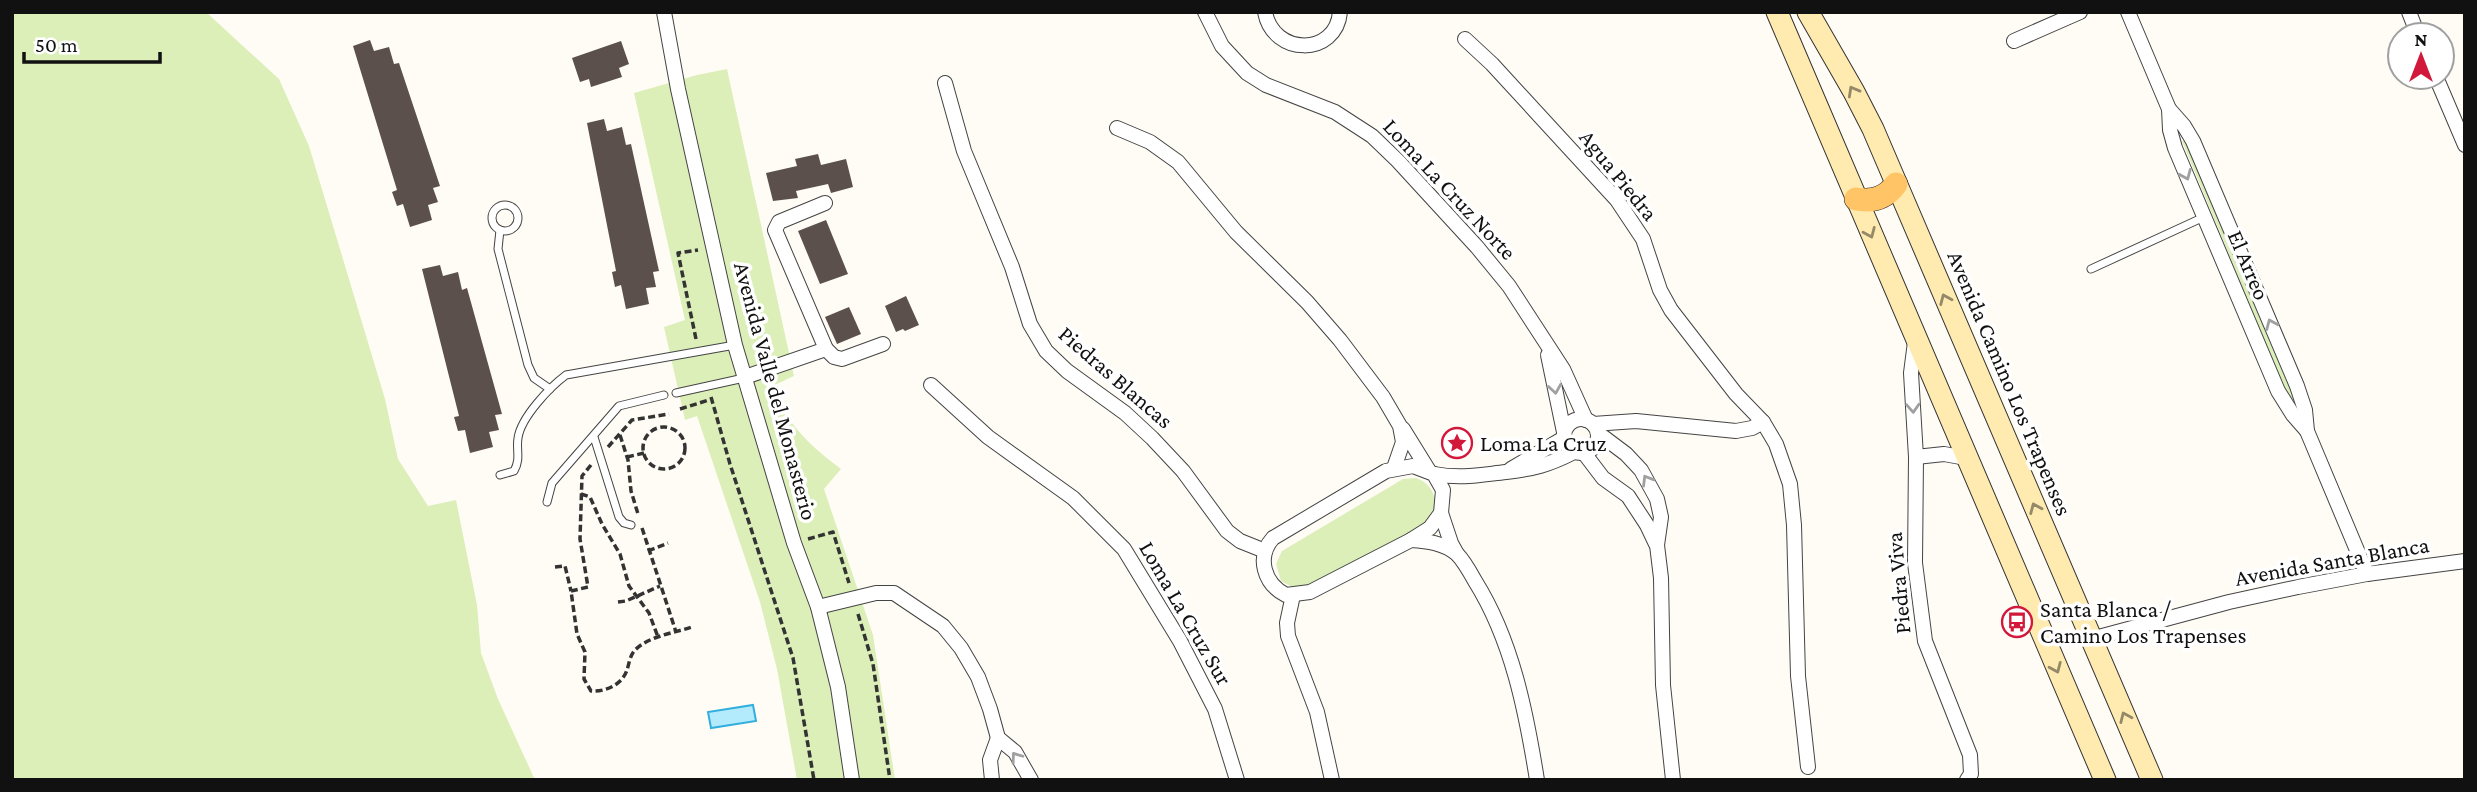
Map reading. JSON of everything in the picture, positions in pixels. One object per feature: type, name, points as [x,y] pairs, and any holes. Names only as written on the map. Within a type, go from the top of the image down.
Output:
[{"type":"main road","points":[[1777,12],[2105,780]]},
{"type":"main road","name":"Avenida Camino Los Trapenses","points":[[1808,12],[1854,92],[1896,184],[2152,780]]},
{"type":"main road","points":[[1856,199],[1866,201],[1881,197],[1896,184]]},
{"type":"street","name":"Avenida Valle del Monasterio","points":[[664,12],[678,89],[736,345],[794,543],[818,607],[838,687],[852,780]]},
{"type":"street","name":"Loma La Cruz Norte","points":[[1205,12],[1222,46],[1247,73],[1266,85],[1335,112],[1354,123],[1385,148],[1493,266],[1520,301],[1592,425]]},
{"type":"street","points":[[1265,12],[1274,34],[1290,44],[1307,46],[1320,42],[1334,30],[1340,12]]},
{"type":"street","points":[[2014,41],[2080,12]]},
{"type":"street","name":"El Arreo","points":[[2128,12],[2169,109],[2189,134],[2214,190],[2297,386],[2305,410],[2307,430],[2367,575]]},
{"type":"street","name":"Agua Piedra","points":[[1465,39],[1492,64],[1617,200],[1643,239],[1660,290],[1671,310],[1736,394],[1763,422],[1781,454],[1790,484],[1794,525],[1798,676],[1808,767]]},
{"type":"street","name":"Piedras Blancas","points":[[945,83],[964,151],[1012,267],[1030,324],[1041,343],[1058,364],[1125,413],[1152,438],[1194,485],[1227,531],[1240,541],[1265,551]]},
{"type":"street","points":[[2442,91],[2465,145]]},
{"type":"street","name":"El Arreo","points":[[2169,109],[2170,130],[2175,149],[2278,391],[2293,415],[2307,430]]},
{"type":"street","points":[[1117,128],[1150,142],[1178,162],[1236,232],[1307,302],[1340,340],[1407,434],[1443,490],[1442,506],[1451,543],[1491,610],[1511,660],[1526,715],[1537,780]]},
{"type":"street","points":[[825,203],[779,222],[775,230],[826,349],[834,357],[842,359],[883,344]]},
{"type":"street","name":"Piedra Viva","points":[[1916,340],[1911,373],[1916,457],[1914,563],[1925,641],[1970,755],[1971,774],[1967,780]]},
{"type":"street","name":"Loma La Cruz Norte","points":[[1547,346],[1564,435]]},
{"type":"street","points":[[747,385],[826,349]]},
{"type":"street","name":"Loma La Cruz Sur","points":[[931,385],[988,437],[1073,498],[1124,549],[1180,640],[1214,709],[1237,780]]},
{"type":"street","points":[[1505,472],[1564,435],[1570,423],[1592,425],[1636,421],[1735,431],[1752,428],[1763,422]]},
{"type":"street","points":[[1480,477],[1442,506],[1430,528],[1310,592],[1293,596],[1278,591],[1271,584],[1264,569],[1268,543],[1394,468],[1413,467],[1431,473],[1480,477],[1541,467],[1579,453],[1590,452],[1597,444],[1592,425]]},
{"type":"street","points":[[1592,425],[1626,454],[1650,484],[1661,517],[1657,545],[1661,578],[1663,685],[1673,780]]},
{"type":"street","points":[[1394,468],[1402,442],[1400,426]]},
{"type":"street","points":[[1564,435],[1569,449],[1579,453],[1603,478],[1628,496],[1657,545]]},
{"type":"street","points":[[1916,457],[1944,454],[1966,458]]},
{"type":"street","points":[[1411,540],[1437,544],[1458,555]]},
{"type":"street","name":"Avenida Santa Blanca","points":[[2091,639],[2230,602],[2367,575],[2463,562]]},
{"type":"street","points":[[818,607],[876,593],[894,593],[943,626],[961,648],[978,677],[998,738],[1015,752],[1031,780]]},
{"type":"street","points":[[1293,596],[1287,623],[1288,636],[1317,712],[1332,780]]},
{"type":"street","points":[[992,780],[990,760],[998,738]]},
{"type":"lane","points":[[2091,269],[2204,217]]},
{"type":"lane","points":[[499,230],[498,249],[528,365],[534,378],[550,389]]},
{"type":"lane","points":[[500,475],[514,471],[518,463],[517,439],[520,429],[550,389],[566,375],[736,345]]},
{"type":"lane","points":[[676,393],[707,386],[747,385]]},
{"type":"lane","points":[[547,502],[552,483],[619,406],[664,395]]},
{"type":"lane","points":[[594,437],[619,517],[624,523],[631,525]]},
{"type":"path","points":[[699,352],[678,253],[714,247]]},
{"type":"path","points":[[680,409],[747,385]]},
{"type":"path","points":[[707,386],[793,658],[814,780]]},
{"type":"path","points":[[571,591],[588,587],[580,539],[582,476],[632,420],[668,414]]},
{"type":"path","points":[[660,428],[667,428],[679,434],[685,447],[682,460],[664,469],[651,465],[644,453],[643,447],[648,435],[660,428]]},
{"type":"path","points":[[620,435],[628,457],[631,491],[648,551],[676,632]]},
{"type":"path","points":[[628,457],[644,453]]},
{"type":"path","points":[[581,494],[590,497],[620,554],[626,578],[649,613],[658,638]]},
{"type":"path","points":[[794,543],[833,532],[873,664],[890,780]]},
{"type":"path","points":[[648,551],[668,543]]},
{"type":"path","points":[[555,567],[565,566],[574,617],[584,652],[584,680],[591,691],[599,691],[621,681],[635,651],[658,638],[692,627]]},
{"type":"path","points":[[618,602],[660,586]]},
{"type":"path","points":[[565,618],[574,617]]},
{"type":"green space","points":[[12,12],[206,12],[279,79],[309,146],[385,399],[398,459],[428,506],[456,500],[477,605],[481,653],[498,699],[535,780],[12,780]]},
{"type":"green space","points":[[727,69],[794,376],[768,388],[800,433],[841,469],[824,489],[873,635],[895,780],[797,780],[777,669],[760,602],[697,416],[685,420],[664,327],[685,320],[634,93]]},
{"type":"green space","points":[[2182,141],[2186,141],[2294,399],[2289,399]]},
{"type":"green space","points":[[1416,478],[1430,488],[1435,503],[1432,515],[1421,528],[1304,589],[1294,588],[1281,581],[1276,564],[1282,551],[1403,479]]},
{"type":"water","points":[[753,705],[756,721],[711,728],[708,712]]},
{"type":"building","points":[[370,40],[374,51],[389,47],[394,64],[399,63],[440,186],[433,188],[438,202],[428,205],[432,220],[410,227],[403,204],[397,206],[392,192],[397,190],[353,46]]},
{"type":"building","points":[[621,41],[629,64],[619,68],[622,77],[591,87],[589,79],[580,82],[572,58]]},
{"type":"building","points":[[604,119],[607,131],[622,127],[626,145],[631,144],[659,271],[653,272],[656,287],[646,288],[649,304],[626,309],[621,285],[615,287],[612,272],[616,271],[587,123]]},
{"type":"building","points":[[818,154],[821,165],[846,159],[853,187],[831,193],[828,184],[796,191],[798,198],[773,201],[766,173],[797,166],[795,159]]},
{"type":"building","points":[[826,220],[848,274],[820,284],[798,231]]},
{"type":"building","points":[[440,265],[443,276],[458,272],[462,290],[467,288],[502,414],[495,415],[499,430],[489,432],[493,447],[470,453],[465,430],[458,431],[454,417],[459,416],[422,269]]},
{"type":"building","points":[[906,296],[919,325],[896,332],[885,306]]},
{"type":"building","points":[[849,307],[861,334],[837,344],[825,317]]},
{"type":"place","name":"Loma La Cruz","points":[[1457,443]]},
{"type":"place","name":"Santa Blanca / Camino Los Trapenses","points":[[2017,622]]}]
